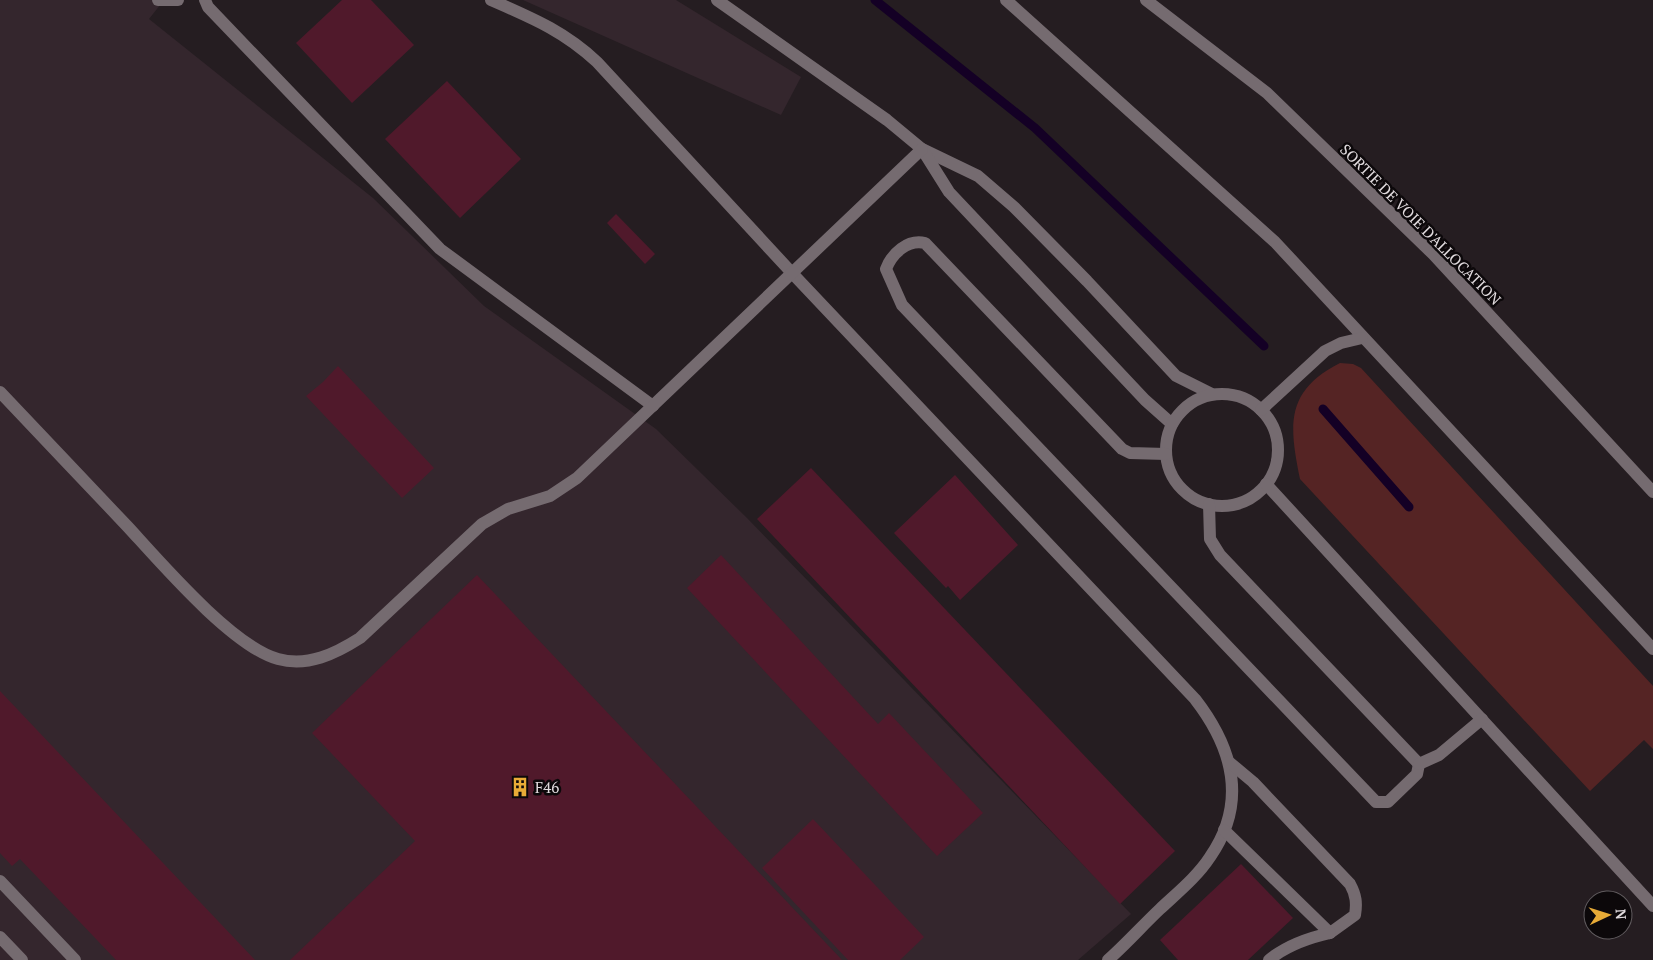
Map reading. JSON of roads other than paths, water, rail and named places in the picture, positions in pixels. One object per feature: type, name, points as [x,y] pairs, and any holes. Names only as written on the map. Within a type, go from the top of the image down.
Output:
[{"type":"lane","points":[[158,0],[178,0]]},
{"type":"lane","points":[[205,0],[208,7],[440,249],[653,406]]},
{"type":"lane","points":[[491,0],[547,25],[576,42],[597,62],[792,273],[1195,699],[1214,725],[1224,744],[1232,781],[1232,801],[1224,830],[1210,858],[1196,875],[1114,958]]},
{"type":"lane","points":[[717,0],[886,120],[922,149],[978,176],[1014,206],[1176,376],[1212,394]]},
{"type":"lane","points":[[1006,0],[1275,242],[1653,650]]},
{"type":"lane","name":"SORTIE DE VOIE D'ALLOCATION","points":[[1146,0],[1267,93],[1419,241],[1653,492]]},
{"type":"lane","points":[[0,392],[155,556],[221,622],[260,652],[276,659],[299,662],[331,654],[360,638],[482,524],[508,509],[550,496],[577,478],[922,149]]},
{"type":"lane","points":[[922,149],[949,192],[1145,400],[1172,424]]},
{"type":"lane","points":[[1166,454],[1130,453],[1122,449],[925,243],[915,240],[908,243],[889,262],[886,269],[902,305],[1376,802],[1388,802],[1417,774],[1419,764]]},
{"type":"lane","points":[[1261,410],[1325,351],[1341,343],[1362,338]]},
{"type":"lane","points":[[1212,394],[1230,394],[1247,400],[1261,410],[1271,423],[1276,438],[1277,454],[1274,470],[1266,484],[1254,495],[1240,502],[1225,506],[1209,504],[1184,491],[1169,468],[1166,454],[1167,438],[1172,424],[1181,411],[1195,400],[1212,394]]},
{"type":"lane","points":[[1266,484],[1653,906]]},
{"type":"lane","points":[[1209,504],[1210,539],[1220,555],[1419,764]]},
{"type":"lane","points":[[1419,764],[1438,756],[1482,719]]},
{"type":"lane","points":[[1229,762],[1254,782],[1350,884],[1356,894],[1355,915],[1330,933],[1296,943],[1280,951],[1270,960]]},
{"type":"lane","points":[[1224,830],[1330,933]]},
{"type":"lane","points":[[0,881],[75,960]]},
{"type":"lane","points":[[0,937],[22,960]]},
{"type":"waterway","points":[[875,0],[1035,128],[1264,346]]},
{"type":"waterway","points":[[1323,409],[1409,507]]},
{"type":"place","name":"F46","points":[[520,787]]}]
